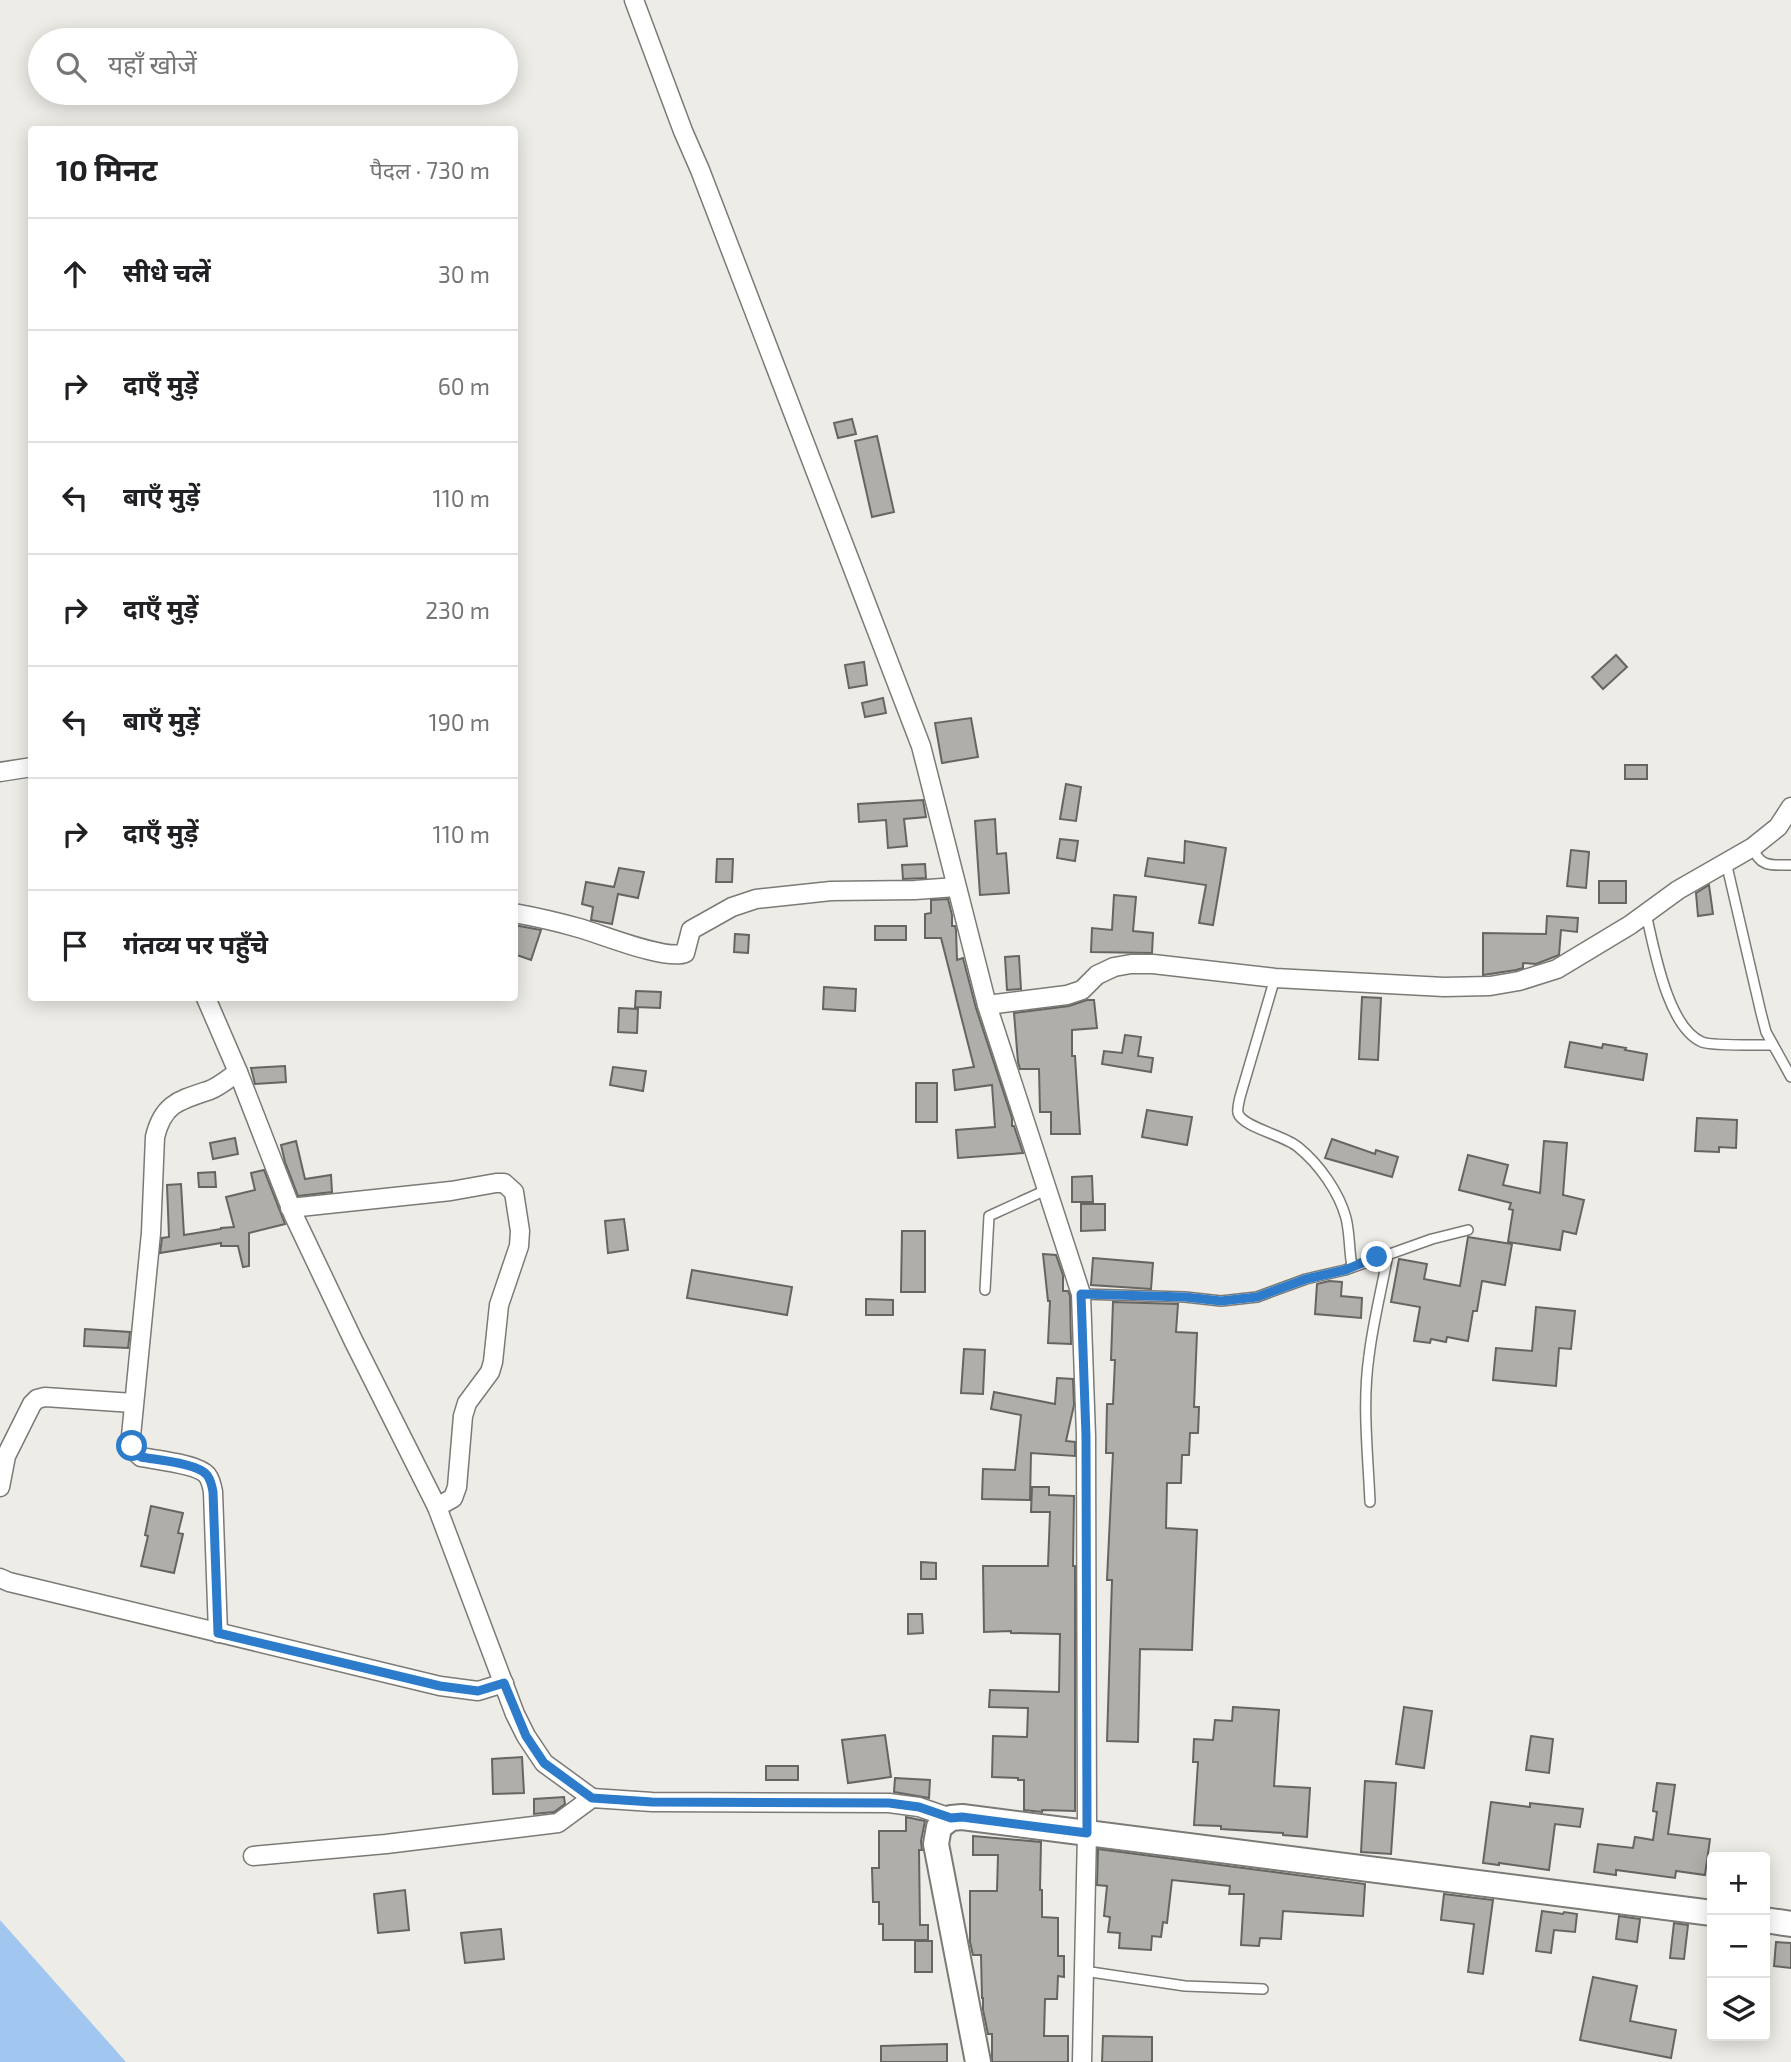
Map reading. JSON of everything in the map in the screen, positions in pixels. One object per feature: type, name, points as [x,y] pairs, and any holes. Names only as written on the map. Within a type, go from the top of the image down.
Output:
[{"type":"main road","points":[[978,2062],[936,1844],[939,1827],[951,1818],[962,1817],[1707,1912]]},
{"type":"main road","points":[[1770,1921],[1791,1924]]},
{"type":"street","points":[[634,0],[921,746],[987,1005],[1081,1294],[1086,1436],[1087,1833],[1082,2062]]},
{"type":"street","points":[[0,772],[28,768]]},
{"type":"street","points":[[987,1005],[1067,995],[1082,990],[1097,975],[1114,967],[1131,964],[1153,964],[1275,978],[1444,987],[1490,986],[1519,981],[1558,970],[1646,914],[1678,890],[1753,847],[1778,827],[1791,807]]},
{"type":"street","points":[[518,914],[674,955],[685,953],[691,930],[741,902],[803,893],[956,887]]},
{"type":"street","points":[[207,1001],[238,1072],[290,1208],[437,1507],[526,1736],[544,1763],[592,1798],[652,1802],[889,1803],[919,1807],[951,1818]]},
{"type":"street","points":[[218,1633],[213,1492],[210,1479],[202,1471],[141,1457],[135,1452],[131,1436],[158,1123],[164,1112],[176,1102],[212,1089],[238,1072]]},
{"type":"street","points":[[290,1208],[451,1191],[496,1182],[504,1184],[514,1192],[520,1231],[519,1246],[499,1305],[493,1362],[490,1372],[467,1403],[463,1416],[457,1487],[453,1498],[437,1507]]},
{"type":"street","points":[[0,1487],[6,1456],[37,1399],[57,1397],[133,1403]]},
{"type":"street","points":[[0,1578],[440,1686],[478,1691],[504,1683]]},
{"type":"street","points":[[253,1856],[386,1844],[558,1823],[592,1798]]},
{"type":"lane","points":[[1753,847],[1756,858],[1765,864],[1791,865]]},
{"type":"lane","points":[[1726,862],[1760,1013],[1766,1032],[1791,1077]]},
{"type":"lane","points":[[1646,914],[1667,994],[1681,1023],[1693,1036],[1703,1043],[1773,1045]]},
{"type":"lane","points":[[1275,978],[1237,1112],[1243,1121],[1298,1146],[1331,1186],[1346,1218],[1352,1266]]},
{"type":"lane","points":[[985,1290],[989,1216],[1046,1190]]},
{"type":"lane","points":[[1081,1294],[1185,1297],[1221,1301],[1257,1297],[1306,1279],[1345,1270],[1432,1239],[1468,1230]]},
{"type":"lane","points":[[1370,1502],[1366,1414],[1368,1367],[1388,1254]]},
{"type":"lane","points":[[1084,1971],[1185,1986],[1263,1989]]},
{"type":"water","points":[[0,1920],[126,2062],[0,2062]]},
{"type":"building","points":[[852,419],[856,434],[838,438],[834,423]]},
{"type":"building","points":[[877,436],[894,512],[872,517],[855,441]]},
{"type":"building","points":[[1616,655],[1627,667],[1603,689],[1592,677]]},
{"type":"building","points":[[864,662],[867,685],[849,688],[845,665]]},
{"type":"building","points":[[883,698],[886,713],[865,717],[862,703]]},
{"type":"building","points":[[971,718],[978,757],[942,763],[935,723]]},
{"type":"building","points":[[1625,765],[1647,765],[1647,779],[1625,779]]},
{"type":"building","points":[[1066,784],[1081,787],[1076,821],[1060,819]]},
{"type":"building","points":[[923,800],[926,817],[904,819],[907,846],[888,848],[886,820],[859,822],[858,804]]},
{"type":"building","points":[[995,819],[997,854],[1006,853],[1009,893],[980,895],[975,821]]},
{"type":"building","points":[[1060,839],[1078,841],[1075,861],[1057,858]]},
{"type":"building","points":[[1185,841],[1226,848],[1213,925],[1199,923],[1206,885],[1145,876],[1148,858],[1184,863]]},
{"type":"building","points":[[1571,850],[1589,852],[1586,888],[1567,886]]},
{"type":"building","points":[[717,859],[733,859],[732,882],[716,882]]},
{"type":"building","points":[[925,864],[926,878],[903,879],[902,865]]},
{"type":"building","points":[[619,868],[644,872],[638,898],[618,894],[612,924],[591,920],[593,907],[582,904],[586,882],[614,887]]},
{"type":"building","points":[[1599,881],[1626,881],[1626,903],[1599,903]]},
{"type":"building","points":[[1709,885],[1713,914],[1698,916],[1696,893]]},
{"type":"building","points":[[1114,895],[1136,897],[1133,931],[1153,933],[1152,953],[1091,952],[1092,928],[1112,930]]},
{"type":"building","points":[[948,899],[952,926],[955,926],[956,930],[957,960],[963,958],[976,1008],[1012,1118],[1012,1126],[1023,1153],[958,1158],[956,1130],[995,1127],[992,1085],[955,1090],[953,1070],[974,1067],[941,938],[925,938],[925,914],[931,913],[931,900]]},
{"type":"building","points":[[1547,916],[1578,918],[1577,932],[1561,930],[1559,955],[1536,964],[1523,963],[1523,968],[1516,970],[1483,975],[1483,933],[1546,934]]},
{"type":"building","points":[[518,926],[541,930],[531,960],[518,955]]},
{"type":"building","points":[[875,926],[906,926],[906,940],[875,940]]},
{"type":"building","points":[[735,934],[749,935],[748,953],[734,952]]},
{"type":"building","points":[[1019,956],[1021,989],[1007,990],[1005,957]]},
{"type":"building","points":[[824,987],[856,989],[855,1011],[823,1009]]},
{"type":"building","points":[[636,991],[661,992],[660,1008],[635,1007]]},
{"type":"building","points":[[1362,997],[1381,998],[1378,1060],[1359,1059]]},
{"type":"building","points":[[1094,1000],[1097,1028],[1072,1030],[1080,1134],[1051,1134],[1051,1112],[1040,1112],[1039,1069],[1020,1069],[1014,1013],[1069,1006]]},
{"type":"building","points":[[619,1008],[638,1009],[637,1033],[618,1032]]},
{"type":"building","points":[[1125,1035],[1141,1037],[1138,1056],[1153,1058],[1151,1072],[1102,1064],[1104,1051],[1122,1053]]},
{"type":"building","points":[[1570,1042],[1602,1048],[1603,1044],[1647,1054],[1643,1080],[1565,1067]]},
{"type":"building","points":[[285,1066],[286,1082],[255,1084],[251,1068]]},
{"type":"building","points":[[613,1067],[646,1071],[643,1091],[610,1085]]},
{"type":"building","points":[[916,1083],[937,1083],[937,1122],[916,1122]]},
{"type":"building","points":[[1147,1110],[1192,1117],[1187,1145],[1142,1137]]},
{"type":"building","points":[[1697,1118],[1737,1120],[1736,1148],[1719,1147],[1719,1152],[1695,1151]]},
{"type":"building","points":[[235,1138],[238,1154],[213,1159],[210,1143]]},
{"type":"building","points":[[1332,1139],[1375,1154],[1376,1150],[1398,1157],[1392,1177],[1325,1158]]},
{"type":"building","points":[[296,1141],[305,1179],[331,1175],[332,1192],[298,1196],[281,1145]]},
{"type":"building","points":[[1544,1141],[1567,1143],[1563,1195],[1584,1200],[1576,1234],[1563,1231],[1560,1250],[1508,1242],[1513,1210],[1509,1209],[1511,1203],[1459,1190],[1468,1155],[1508,1165],[1503,1185],[1540,1193]]},
{"type":"building","points":[[264,1170],[285,1224],[249,1233],[249,1266],[243,1267],[238,1246],[221,1246],[221,1243],[160,1253],[162,1238],[169,1237],[167,1185],[181,1184],[184,1235],[234,1227],[226,1197],[255,1190],[251,1173]]},
{"type":"building","points":[[215,1172],[216,1187],[199,1187],[198,1173]]},
{"type":"building","points":[[1092,1176],[1093,1202],[1072,1202],[1072,1177]]},
{"type":"building","points":[[1081,1204],[1105,1204],[1105,1230],[1081,1231]]},
{"type":"building","points":[[624,1219],[628,1250],[608,1253],[605,1221]]},
{"type":"building","points":[[902,1231],[925,1231],[925,1292],[901,1292]]},
{"type":"building","points":[[1468,1237],[1512,1244],[1505,1285],[1482,1281],[1468,1341],[1447,1337],[1446,1342],[1431,1339],[1430,1343],[1414,1341],[1420,1307],[1391,1302],[1399,1259],[1427,1264],[1424,1279],[1460,1286]]},
{"type":"building","points":[[1043,1254],[1056,1255],[1063,1275],[1063,1291],[1068,1291],[1070,1296],[1071,1344],[1048,1343],[1050,1301]]},
{"type":"building","points":[[1093,1258],[1153,1263],[1151,1289],[1091,1285]]},
{"type":"building","points":[[692,1270],[792,1287],[787,1315],[687,1298]]},
{"type":"building","points":[[1342,1282],[1341,1296],[1362,1298],[1361,1318],[1315,1314],[1317,1284]]},
{"type":"building","points":[[866,1299],[893,1300],[893,1315],[866,1315]]},
{"type":"building","points":[[1113,1302],[1178,1304],[1176,1332],[1197,1333],[1194,1407],[1199,1407],[1198,1433],[1190,1433],[1189,1455],[1182,1455],[1181,1483],[1167,1483],[1166,1528],[1197,1530],[1192,1650],[1140,1649],[1138,1742],[1107,1741],[1112,1580],[1107,1580],[1113,1453],[1106,1453],[1107,1404],[1113,1404]]},
{"type":"building","points":[[1536,1307],[1575,1311],[1571,1349],[1559,1348],[1556,1386],[1493,1380],[1496,1348],[1532,1351]]},
{"type":"building","points":[[85,1329],[130,1332],[128,1348],[84,1346]]},
{"type":"building","points":[[964,1349],[985,1350],[983,1394],[961,1393]]},
{"type":"building","points":[[1057,1378],[1073,1379],[1074,1405],[1066,1441],[1075,1442],[1075,1456],[1031,1453],[1030,1500],[982,1499],[983,1469],[1015,1470],[1021,1415],[991,1409],[994,1392],[1055,1404]]},
{"type":"building","points":[[1032,1487],[1049,1487],[1049,1495],[1074,1496],[1075,1811],[1024,1810],[1024,1780],[992,1777],[993,1736],[1027,1737],[1028,1708],[989,1707],[990,1690],[1059,1692],[1060,1634],[984,1632],[983,1566],[1048,1566],[1050,1512],[1031,1512]]},
{"type":"building","points":[[151,1506],[183,1513],[178,1533],[183,1534],[174,1573],[141,1566]]},
{"type":"building","points":[[921,1562],[936,1563],[936,1579],[921,1579]]},
{"type":"building","points":[[908,1614],[922,1614],[923,1633],[908,1634]]},
{"type":"building","points":[[1233,1707],[1279,1710],[1274,1786],[1310,1788],[1307,1837],[1194,1825],[1198,1762],[1193,1762],[1194,1739],[1213,1740],[1215,1720],[1232,1721]]},
{"type":"building","points":[[1404,1707],[1432,1711],[1424,1768],[1396,1764]]},
{"type":"building","points":[[885,1735],[891,1777],[848,1783],[842,1740]]},
{"type":"building","points":[[1531,1736],[1553,1739],[1549,1773],[1526,1770]]},
{"type":"building","points":[[522,1757],[524,1793],[493,1794],[492,1759]]},
{"type":"building","points":[[766,1766],[798,1766],[798,1780],[766,1780]]},
{"type":"building","points":[[895,1778],[930,1780],[929,1798],[894,1792]]},
{"type":"building","points":[[1365,1781],[1396,1783],[1391,1854],[1361,1852]]},
{"type":"building","points":[[1657,1783],[1675,1785],[1668,1834],[1710,1839],[1705,1875],[1676,1871],[1675,1878],[1616,1870],[1616,1875],[1594,1872],[1598,1844],[1633,1848],[1635,1837],[1653,1840],[1657,1812],[1653,1811]]},
{"type":"building","points":[[564,1797],[565,1804],[554,1812],[534,1814],[534,1799]]},
{"type":"building","points":[[1491,1802],[1583,1809],[1580,1827],[1555,1824],[1549,1870],[1483,1863]]},
{"type":"building","points":[[906,1817],[925,1821],[922,1850],[919,1850],[920,1925],[928,1925],[928,1940],[883,1940],[883,1924],[879,1924],[879,1902],[873,1902],[872,1868],[879,1868],[879,1831],[906,1831]]},
{"type":"building","points":[[973,1836],[1041,1842],[1042,1917],[1058,1918],[1058,1956],[1064,1956],[1064,1977],[1058,1976],[1057,1999],[1045,1999],[1044,2036],[1068,2036],[1068,2062],[992,2062],[992,2034],[988,2034],[983,2010],[981,1955],[973,1955],[970,1942],[970,1891],[997,1891],[998,1855],[973,1855]]},
{"type":"building","points":[[1098,1849],[1365,1884],[1363,1916],[1283,1911],[1281,1939],[1260,1938],[1259,1946],[1241,1945],[1244,1894],[1229,1894],[1230,1886],[1172,1880],[1167,1923],[1163,1922],[1161,1937],[1152,1936],[1151,1950],[1119,1948],[1120,1933],[1108,1932],[1110,1917],[1104,1916],[1107,1886],[1097,1885]]},
{"type":"building","points":[[405,1890],[409,1930],[378,1933],[374,1894]]},
{"type":"building","points":[[1444,1894],[1493,1900],[1483,1974],[1468,1972],[1474,1924],[1441,1920]]},
{"type":"building","points":[[1542,1911],[1577,1914],[1575,1932],[1554,1930],[1551,1953],[1536,1951]]},
{"type":"building","points":[[1619,1916],[1640,1919],[1637,1942],[1616,1939]]},
{"type":"building","points":[[1674,1923],[1688,1925],[1684,1959],[1670,1958]]},
{"type":"building","points":[[501,1929],[504,1959],[465,1963],[461,1933]]},
{"type":"building","points":[[915,1941],[932,1941],[932,1972],[915,1972]]},
{"type":"building","points":[[1776,1942],[1791,1943],[1791,1968],[1774,1966]]},
{"type":"building","points":[[1593,1977],[1637,1986],[1630,2021],[1676,2030],[1671,2058],[1580,2040]]},
{"type":"building","points":[[1103,2036],[1152,2037],[1152,2062],[1102,2062]]},
{"type":"building","points":[[947,2044],[947,2062],[881,2062],[881,2046]]},
{"type":"route","points":[[132,1446],[141,1457],[192,1467],[202,1471],[210,1479],[213,1492],[218,1633],[440,1686],[478,1691],[504,1683],[515,1714],[544,1763],[592,1798],[652,1802],[889,1803],[919,1807],[951,1818],[962,1817],[1087,1833],[1086,1436],[1081,1294],[1185,1297],[1221,1301],[1257,1297],[1306,1279],[1345,1270],[1377,1257]]}]
